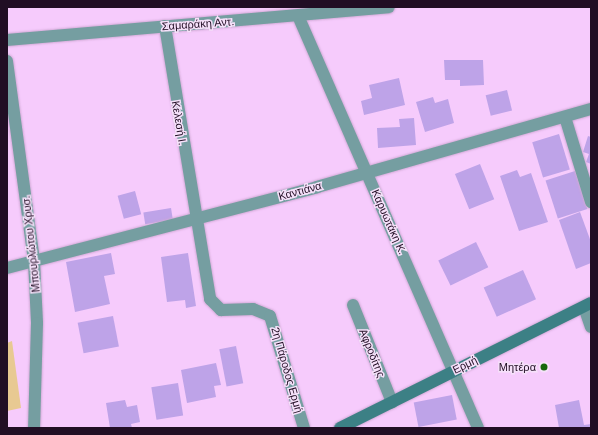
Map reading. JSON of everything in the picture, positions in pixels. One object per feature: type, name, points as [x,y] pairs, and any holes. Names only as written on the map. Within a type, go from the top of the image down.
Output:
[{"type":"street","name":"Σαμαράκη Αντ.","points":[[7,40],[165,26],[298,18],[389,7]]},
{"type":"street","name":"Καρυωτάκη Κ.","points":[[298,18],[455,370],[478,428]]},
{"type":"street","name":"Κελεσή Ι.","points":[[165,26],[195,220]]},
{"type":"street","name":"Μπουρλώτου Χρυσ.","points":[[7,61],[34,261],[37,323],[34,428]]},
{"type":"street","name":"Καντιάνα","points":[[7,268],[195,220],[591,109]]},
{"type":"street","points":[[565,117],[591,202]]},
{"type":"street","name":"2η Πάροδος Ερμή","points":[[195,220],[213,304],[221,310],[254,308],[270,316],[304,428]]},
{"type":"street","name":"Αφροδίτης","points":[[353,305],[392,402]]},
{"type":"street","points":[[587,305],[591,327]]},
{"type":"street","name":"Ερμή","points":[[340,428],[587,305]]},
{"type":"shaded area","points":[[12,341],[21,408],[7,411],[7,343]]},
{"type":"building","points":[[444,60],[483,60],[484,85],[460,86],[460,80],[445,80]]},
{"type":"building","points":[[399,78],[405,105],[364,115],[361,101],[372,98],[369,85]]},
{"type":"building","points":[[507,90],[512,110],[491,116],[486,95]]},
{"type":"building","points":[[433,97],[435,103],[448,99],[454,123],[425,132],[416,102]]},
{"type":"building","points":[[414,118],[416,145],[378,148],[377,128],[400,127],[399,119]]},
{"type":"building","points":[[559,134],[570,169],[543,178],[532,142]]},
{"type":"building","points":[[588,136],[591,137],[591,164],[586,162],[589,154],[583,152]]},
{"type":"building","points":[[480,164],[494,199],[469,209],[455,174]]},
{"type":"building","points":[[517,170],[520,177],[531,173],[548,222],[519,231],[500,176]]},
{"type":"building","points":[[575,171],[587,209],[558,219],[546,181]]},
{"type":"building","points":[[135,191],[141,214],[124,219],[118,196]]},
{"type":"building","points":[[171,208],[173,220],[145,224],[143,212]]},
{"type":"building","points":[[580,212],[591,242],[591,263],[576,269],[559,220]]},
{"type":"building","points":[[476,242],[488,267],[451,286],[438,260]]},
{"type":"building","points":[[111,253],[115,274],[104,276],[110,304],[75,312],[66,262]]},
{"type":"building","points":[[188,253],[196,306],[186,308],[185,300],[167,302],[161,257]]},
{"type":"building","points":[[523,270],[536,299],[497,317],[484,287]]},
{"type":"building","points":[[113,316],[119,346],[84,353],[78,323]]},
{"type":"building","points":[[236,346],[243,383],[227,387],[219,349]]},
{"type":"building","points":[[216,363],[221,385],[214,386],[216,397],[187,403],[181,370]]},
{"type":"building","points":[[178,383],[183,416],[156,420],[151,387]]},
{"type":"building","points":[[452,395],[457,420],[418,427],[414,402]]},
{"type":"building","points":[[125,400],[127,407],[137,405],[140,422],[131,424],[132,428],[110,428],[106,403]]},
{"type":"building","points":[[579,400],[584,425],[591,424],[591,428],[559,428],[555,405]]},
{"type":"place","name":"Μητέρα","points":[[544,367]]}]
